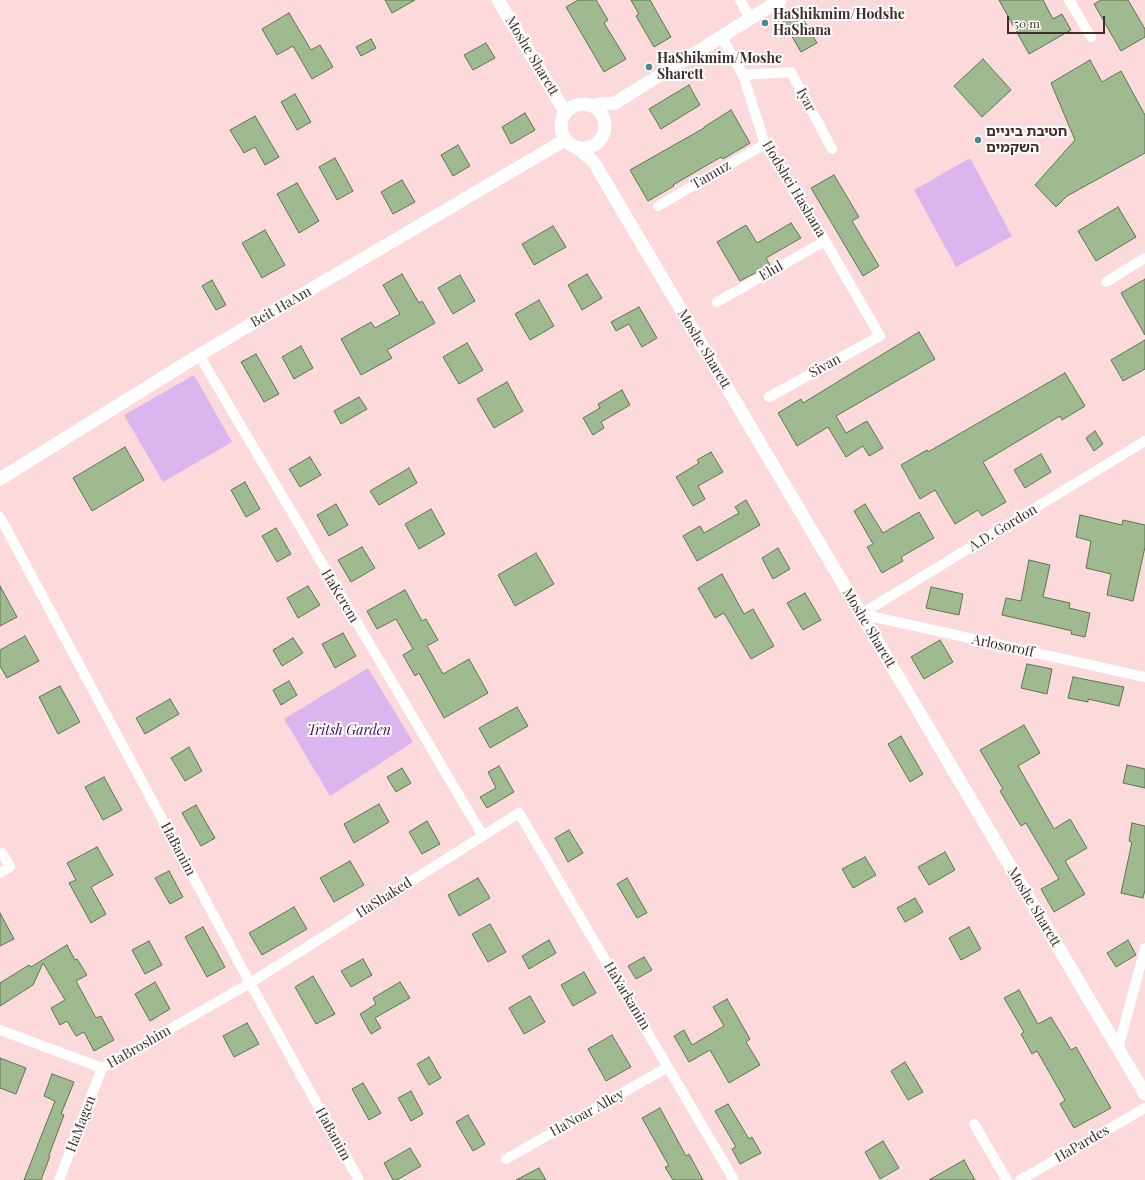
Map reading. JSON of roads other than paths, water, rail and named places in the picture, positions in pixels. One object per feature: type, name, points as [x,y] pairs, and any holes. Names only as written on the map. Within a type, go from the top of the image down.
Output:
[{"type":"street","name":"Moshe Sharett","points":[[498,0],[565,112]]},
{"type":"street","points":[[740,0],[750,18]]},
{"type":"street","points":[[591,106],[615,103],[780,0]]},
{"type":"street","points":[[1070,0],[1091,37]]},
{"type":"street","name":"Hodshei Hashana","points":[[722,36],[743,75],[765,144],[880,336]]},
{"type":"street","name":"Iyar","points":[[743,75],[791,72],[832,148]]},
{"type":"street","points":[[604,130],[602,116],[597,110],[585,104],[577,105],[571,108],[565,112],[562,119],[562,134],[565,140],[578,148],[592,146],[602,137],[615,103]]},
{"type":"street","name":"Beit HaAm","points":[[0,479],[199,355],[565,140]]},
{"type":"street","points":[[593,162],[598,142]]},
{"type":"street","name":"Tamuz","points":[[658,206],[765,144]]},
{"type":"street","name":"Moshe Sharett","points":[[578,148],[593,162],[1145,1094]]},
{"type":"street","name":"Elul","points":[[718,302],[824,241]]},
{"type":"street","points":[[1106,282],[1145,258]]},
{"type":"street","name":"Sivan","points":[[769,397],[880,336]]},
{"type":"street","name":"HaKerem","points":[[199,355],[483,836]]},
{"type":"street","name":"A.D. Gordon","points":[[861,614],[1145,442]]},
{"type":"street","name":"HaBanim","points":[[0,517],[250,983],[360,1180]]},
{"type":"street","name":"Arlosoroff","points":[[861,614],[1145,677]]},
{"type":"street","name":"HaShaked","points":[[250,983],[519,813]]},
{"type":"street","name":"HaYarkanim","points":[[519,813],[734,1180]]},
{"type":"street","points":[[0,874],[10,867],[2,853]]},
{"type":"street","points":[[1118,1049],[1145,948]]},
{"type":"street","name":"HaBroshim","points":[[0,1030],[102,1068],[250,983]]},
{"type":"street","name":"HaNoar Alley","points":[[506,1159],[668,1067]]},
{"type":"street","name":"HaMagen","points":[[59,1180],[102,1068]]},
{"type":"street","name":"HaPardes","points":[[1020,1180],[1145,1108]]},
{"type":"street","points":[[974,1124],[1007,1180]]},
{"type":"place","name":"HaShikmim/Hodshe HaShana","points":[[765,23]]},
{"type":"place","name":"HaShikmim/Moshe Sharett","points":[[649,67]]},
{"type":"place","name":"חטיבת ביניים השקמים","points":[[978,140]]},
{"type":"park label","name":"Tritsh Garden","points":[[349,731]]}]
